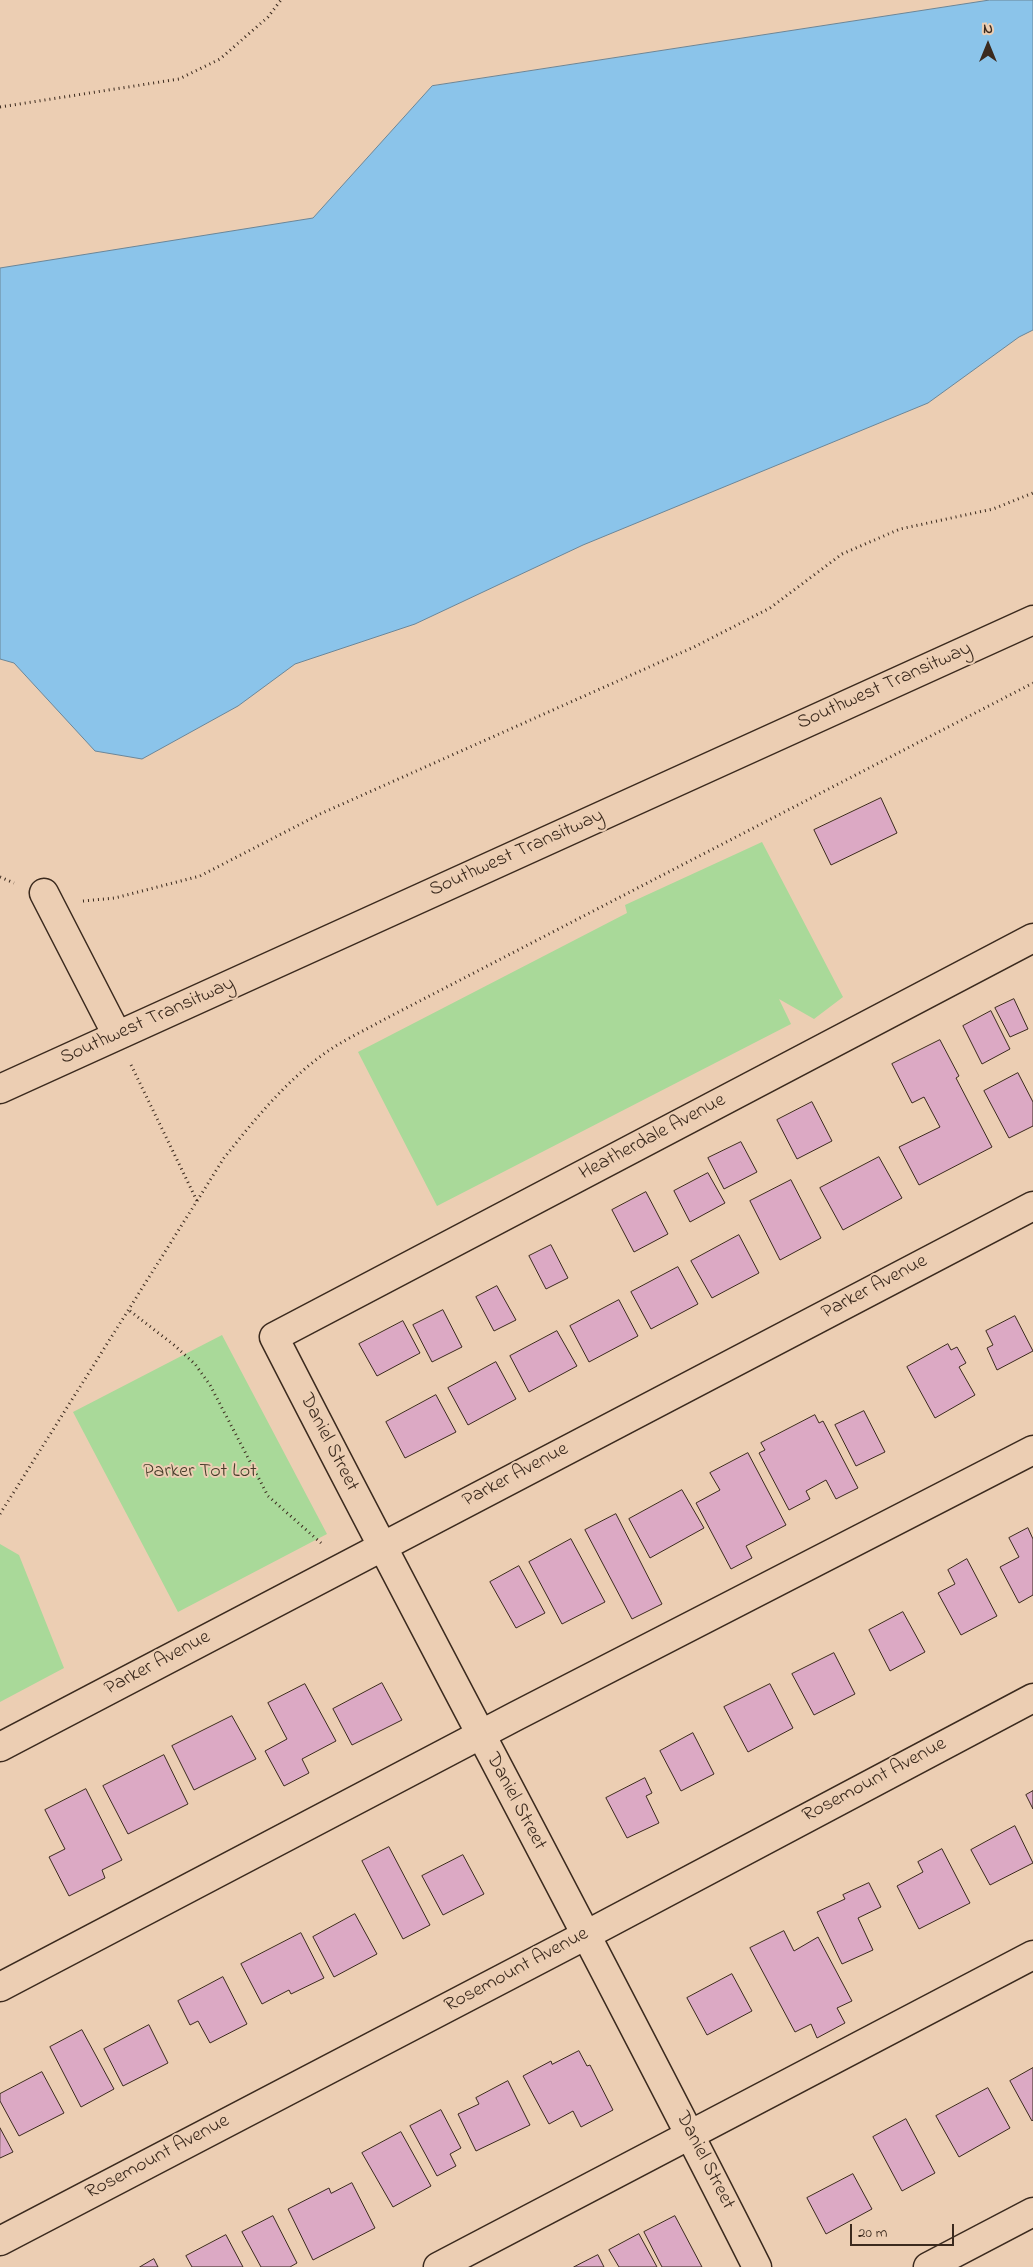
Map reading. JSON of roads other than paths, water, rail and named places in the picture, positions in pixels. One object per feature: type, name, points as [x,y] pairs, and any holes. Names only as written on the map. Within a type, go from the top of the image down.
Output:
[{"type":"street","name":"Southwest Transitway","points":[[0,1089],[1033,620]]},
{"type":"street","points":[[44,893],[117,1036]]},
{"type":"street","name":"Heatherdale Avenue","points":[[274,1338],[1033,938]]},
{"type":"street","name":"Parker Avenue","points":[[0,1747],[1033,1206]]},
{"type":"street","name":"Daniel Street","points":[[274,1338],[479,1735],[690,2133],[757,2267]]},
{"type":"street","points":[[0,1986],[479,1735],[1033,1450]]},
{"type":"street","name":"Rosemount Avenue","points":[[0,2241],[586,1935],[1033,1698]]},
{"type":"street","points":[[438,2267],[690,2133],[1033,1955]]},
{"type":"street","points":[[928,2267],[1033,2212]]},
{"type":"water","points":[[990,0],[1033,0],[1033,330],[1019,337],[928,403],[583,545],[415,624],[295,664],[238,706],[142,759],[95,751],[14,663],[0,659],[0,268],[313,218],[432,86]]},
{"type":"park label","name":"Parker Tot Lot","points":[[200,1473]]}]
